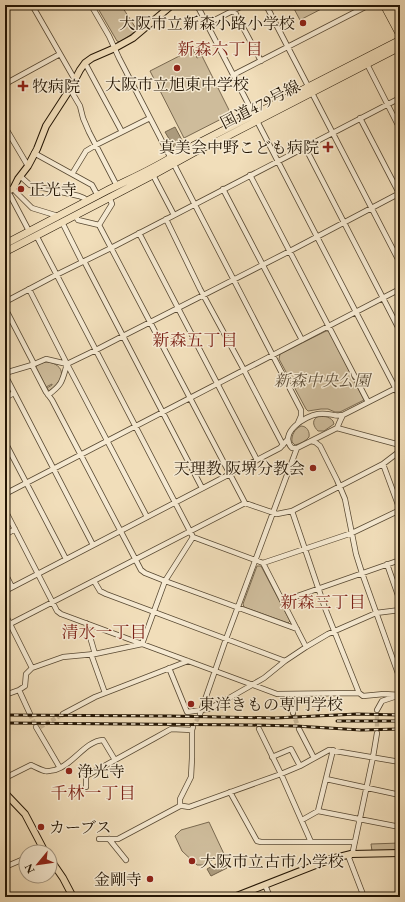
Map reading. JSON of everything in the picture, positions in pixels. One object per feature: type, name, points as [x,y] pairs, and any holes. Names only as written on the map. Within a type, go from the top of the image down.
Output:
[{"type":"highway","points":[[384,5],[400,34]]},
{"type":"highway","points":[[392,5],[400,20]]},
{"type":"highway","name":"国道479号線","points":[[5,252],[36,235],[87,201],[172,161],[310,90],[400,40]]},
{"type":"highway","name":"国道479号線","points":[[310,90],[400,47]]},
{"type":"highway","name":"国道479号線","points":[[5,244],[29,232],[60,219],[74,215],[153,175],[172,161]]},
{"type":"main road","points":[[7,191],[28,166],[46,126],[85,63],[92,58],[133,38],[172,5]]},
{"type":"main road","points":[[5,793],[25,814],[40,844]]},
{"type":"main road","points":[[234,897],[331,859],[351,854],[400,853]]},
{"type":"main road","points":[[58,871],[73,897]]},
{"type":"street","points":[[32,5],[75,80]]},
{"type":"street","points":[[91,5],[109,36],[301,410],[301,416],[298,423]]},
{"type":"street","points":[[197,5],[356,312],[398,387],[400,397]]},
{"type":"street","points":[[231,5],[261,61]]},
{"type":"street","points":[[207,24],[244,5]]},
{"type":"street","points":[[266,5],[400,263]]},
{"type":"street","points":[[233,75],[369,5]]},
{"type":"street","points":[[5,75],[7,83],[60,54]]},
{"type":"street","points":[[85,63],[122,132]]},
{"type":"street","points":[[367,64],[400,129]]},
{"type":"street","points":[[70,89],[80,106],[89,132],[117,186]]},
{"type":"street","points":[[5,302],[400,98]]},
{"type":"street","points":[[72,174],[86,151],[150,118]]},
{"type":"street","points":[[93,545],[5,374],[46,359],[67,364],[400,194],[360,118]]},
{"type":"street","points":[[5,127],[28,166]]},
{"type":"street","points":[[305,147],[400,331]]},
{"type":"street","points":[[34,153],[92,185],[98,196]]},
{"type":"street","points":[[153,175],[174,214]]},
{"type":"street","points":[[250,175],[368,402]]},
{"type":"street","points":[[20,176],[30,185],[79,196],[87,201]]},
{"type":"street","points":[[224,189],[302,340]]},
{"type":"street","points":[[7,191],[32,208],[60,219],[202,488]]},
{"type":"street","points":[[7,191],[29,232]]},
{"type":"street","points":[[99,225],[112,204],[109,197]]},
{"type":"street","points":[[74,215],[78,220],[99,225],[244,503],[277,514],[292,511],[383,464],[400,450]]},
{"type":"street","points":[[166,219],[282,446]]},
{"type":"street","points":[[139,233],[257,460]]},
{"type":"street","points":[[36,235],[193,537],[263,563],[306,647]]},
{"type":"street","points":[[29,289],[147,517]]},
{"type":"street","points":[[5,494],[400,289]]},
{"type":"street","points":[[5,308],[33,362],[32,365],[52,400],[139,568],[143,572],[165,581],[296,629]]},
{"type":"street","points":[[48,395],[57,389],[62,382],[67,364]]},
{"type":"street","points":[[5,591],[282,446],[288,439],[291,430],[298,423],[311,416],[322,413],[343,415],[398,387]]},
{"type":"street","points":[[5,398],[14,393]]},
{"type":"street","points":[[301,410],[311,416]]},
{"type":"street","points":[[334,415],[337,419],[338,425]]},
{"type":"street","points":[[282,446],[294,448],[312,441],[338,425],[343,415]]},
{"type":"street","points":[[338,425],[400,445]]},
{"type":"street","points":[[288,439],[289,444],[294,448]]},
{"type":"street","points":[[312,441],[320,446],[345,499],[356,554],[400,678]]},
{"type":"street","points":[[5,442],[66,559]]},
{"type":"street","points":[[201,712],[226,639],[273,513],[294,448]]},
{"type":"street","points":[[263,563],[352,533],[400,510],[383,464]]},
{"type":"street","points":[[10,624],[244,503]]},
{"type":"street","points":[[5,510],[57,611],[60,614],[277,694],[359,693],[363,696],[384,694],[400,695]]},
{"type":"street","points":[[292,511],[318,589],[359,693]]},
{"type":"street","points":[[5,535],[15,529]]},
{"type":"street","points":[[142,644],[165,581],[193,537]]},
{"type":"street","points":[[283,601],[400,560]]},
{"type":"street","points":[[387,564],[400,601]]},
{"type":"street","points":[[5,573],[12,587]]},
{"type":"street","points":[[94,581],[102,592],[285,660]]},
{"type":"street","points":[[169,668],[187,712],[201,712],[253,685],[264,678],[285,660],[328,634],[376,613],[400,610]]},
{"type":"street","points":[[5,614],[32,668]]},
{"type":"street","points":[[86,623],[93,654],[105,693]]},
{"type":"street","points":[[5,695],[25,686],[26,674],[32,668],[63,657],[93,654],[142,644]]},
{"type":"street","points":[[63,714],[94,697],[188,661]]},
{"type":"street","points":[[19,690],[30,714]]},
{"type":"street","points":[[292,694],[293,713]]},
{"type":"street","points":[[377,710],[382,702],[400,695]]},
{"type":"street","points":[[38,728],[60,768]]},
{"type":"street","points":[[86,787],[86,776],[171,729],[192,728],[192,758],[190,776],[180,799],[180,806]]},
{"type":"street","points":[[259,729],[311,842]]},
{"type":"street","points":[[299,729],[314,758]]},
{"type":"street","points":[[364,897],[349,858],[353,851],[377,733]]},
{"type":"street","points":[[5,778],[31,765],[45,771],[60,768],[71,761],[87,747],[100,740],[103,740],[115,760]]},
{"type":"street","points":[[272,757],[291,749],[300,766]]},
{"type":"street","points":[[100,839],[118,839],[180,806],[189,807],[281,774],[330,750],[400,762]]},
{"type":"street","points":[[318,811],[333,750]]},
{"type":"street","points":[[326,779],[400,795]]},
{"type":"street","points":[[230,792],[257,841],[355,842]]},
{"type":"street","points":[[302,820],[318,811],[400,826]]},
{"type":"street","points":[[109,839],[126,860]]},
{"type":"street","points":[[5,867],[18,861]]},
{"type":"street","points":[[265,885],[270,897]]},
{"type":"green space","points":[[96,5],[121,5],[137,30],[120,42],[117,41]]},
{"type":"green space","points":[[292,5],[329,5],[300,20]]},
{"type":"green space","points":[[193,49],[197,58],[202,56],[231,114],[184,138],[150,71]]},
{"type":"green space","name":"新森中央公園","points":[[326,331],[329,331],[364,400],[340,412],[335,412],[328,409],[308,411],[279,359],[280,354]]},
{"type":"green space","points":[[49,362],[55,364],[59,368],[61,375],[60,380],[54,388],[49,391],[47,388],[52,384],[46,387],[36,367],[42,363]]},
{"type":"green space","points":[[317,417],[328,417],[334,424],[324,431],[318,431],[314,424],[314,420]]},
{"type":"green space","points":[[301,426],[308,430],[309,437],[303,442],[295,445],[292,442],[293,435]]},
{"type":"green space","points":[[257,566],[261,566],[290,621],[288,623],[244,607],[243,604]]},
{"type":"green space","points":[[209,822],[224,854],[202,865],[197,865],[182,851],[175,836],[181,830]]},
{"type":"green space","points":[[400,843],[400,850],[372,851],[371,844]]},
{"type":"shaded area","points":[[175,127],[183,142],[174,147],[165,132]]},
{"type":"shaded area","points":[[223,860],[227,868],[211,876],[207,869]]},
{"type":"tunnel","points":[[377,710],[377,733]]},
{"type":"tunnel","points":[[293,713],[299,729]]},
{"type":"tunnel","points":[[30,714],[36,727]]},
{"type":"tunnel","points":[[40,727],[63,714]]},
{"type":"tunnel","points":[[193,727],[200,714]]},
{"type":"railway","points":[[5,715],[275,718],[357,714],[400,715]]},
{"type":"railway","points":[[337,721],[399,721]]},
{"type":"railway","points":[[5,723],[250,725],[361,730],[400,729]]},
{"type":"place","name":"大阪市立新森小路小学校","points":[[303,23]]},
{"type":"place","name":"大阪市立旭東中学校","points":[[177,68]]},
{"type":"place","name":"牧病院","points":[[23,86]]},
{"type":"place","name":"真美会中野こども病院","points":[[328,147]]},
{"type":"place","name":"正光寺","points":[[21,189]]},
{"type":"place","name":"天理教 阪堺分教会","points":[[313,468]]},
{"type":"place","name":"東洋きもの専門学校","points":[[191,704]]},
{"type":"place","name":"浄光寺","points":[[69,771]]},
{"type":"place","name":"カーブス","points":[[41,827]]},
{"type":"place","name":"大阪市立古市小学校","points":[[192,861]]},
{"type":"place","name":"金剛寺","points":[[150,879]]},
{"type":"district","name":"新森六丁目","points":[[220,49]]},
{"type":"district","name":"新森五丁目","points":[[195,340]]},
{"type":"district","name":"新森三丁目","points":[[323,602]]},
{"type":"district","name":"清水一丁目","points":[[104,632]]},
{"type":"district","name":"千林一丁目","points":[[93,793]]}]
